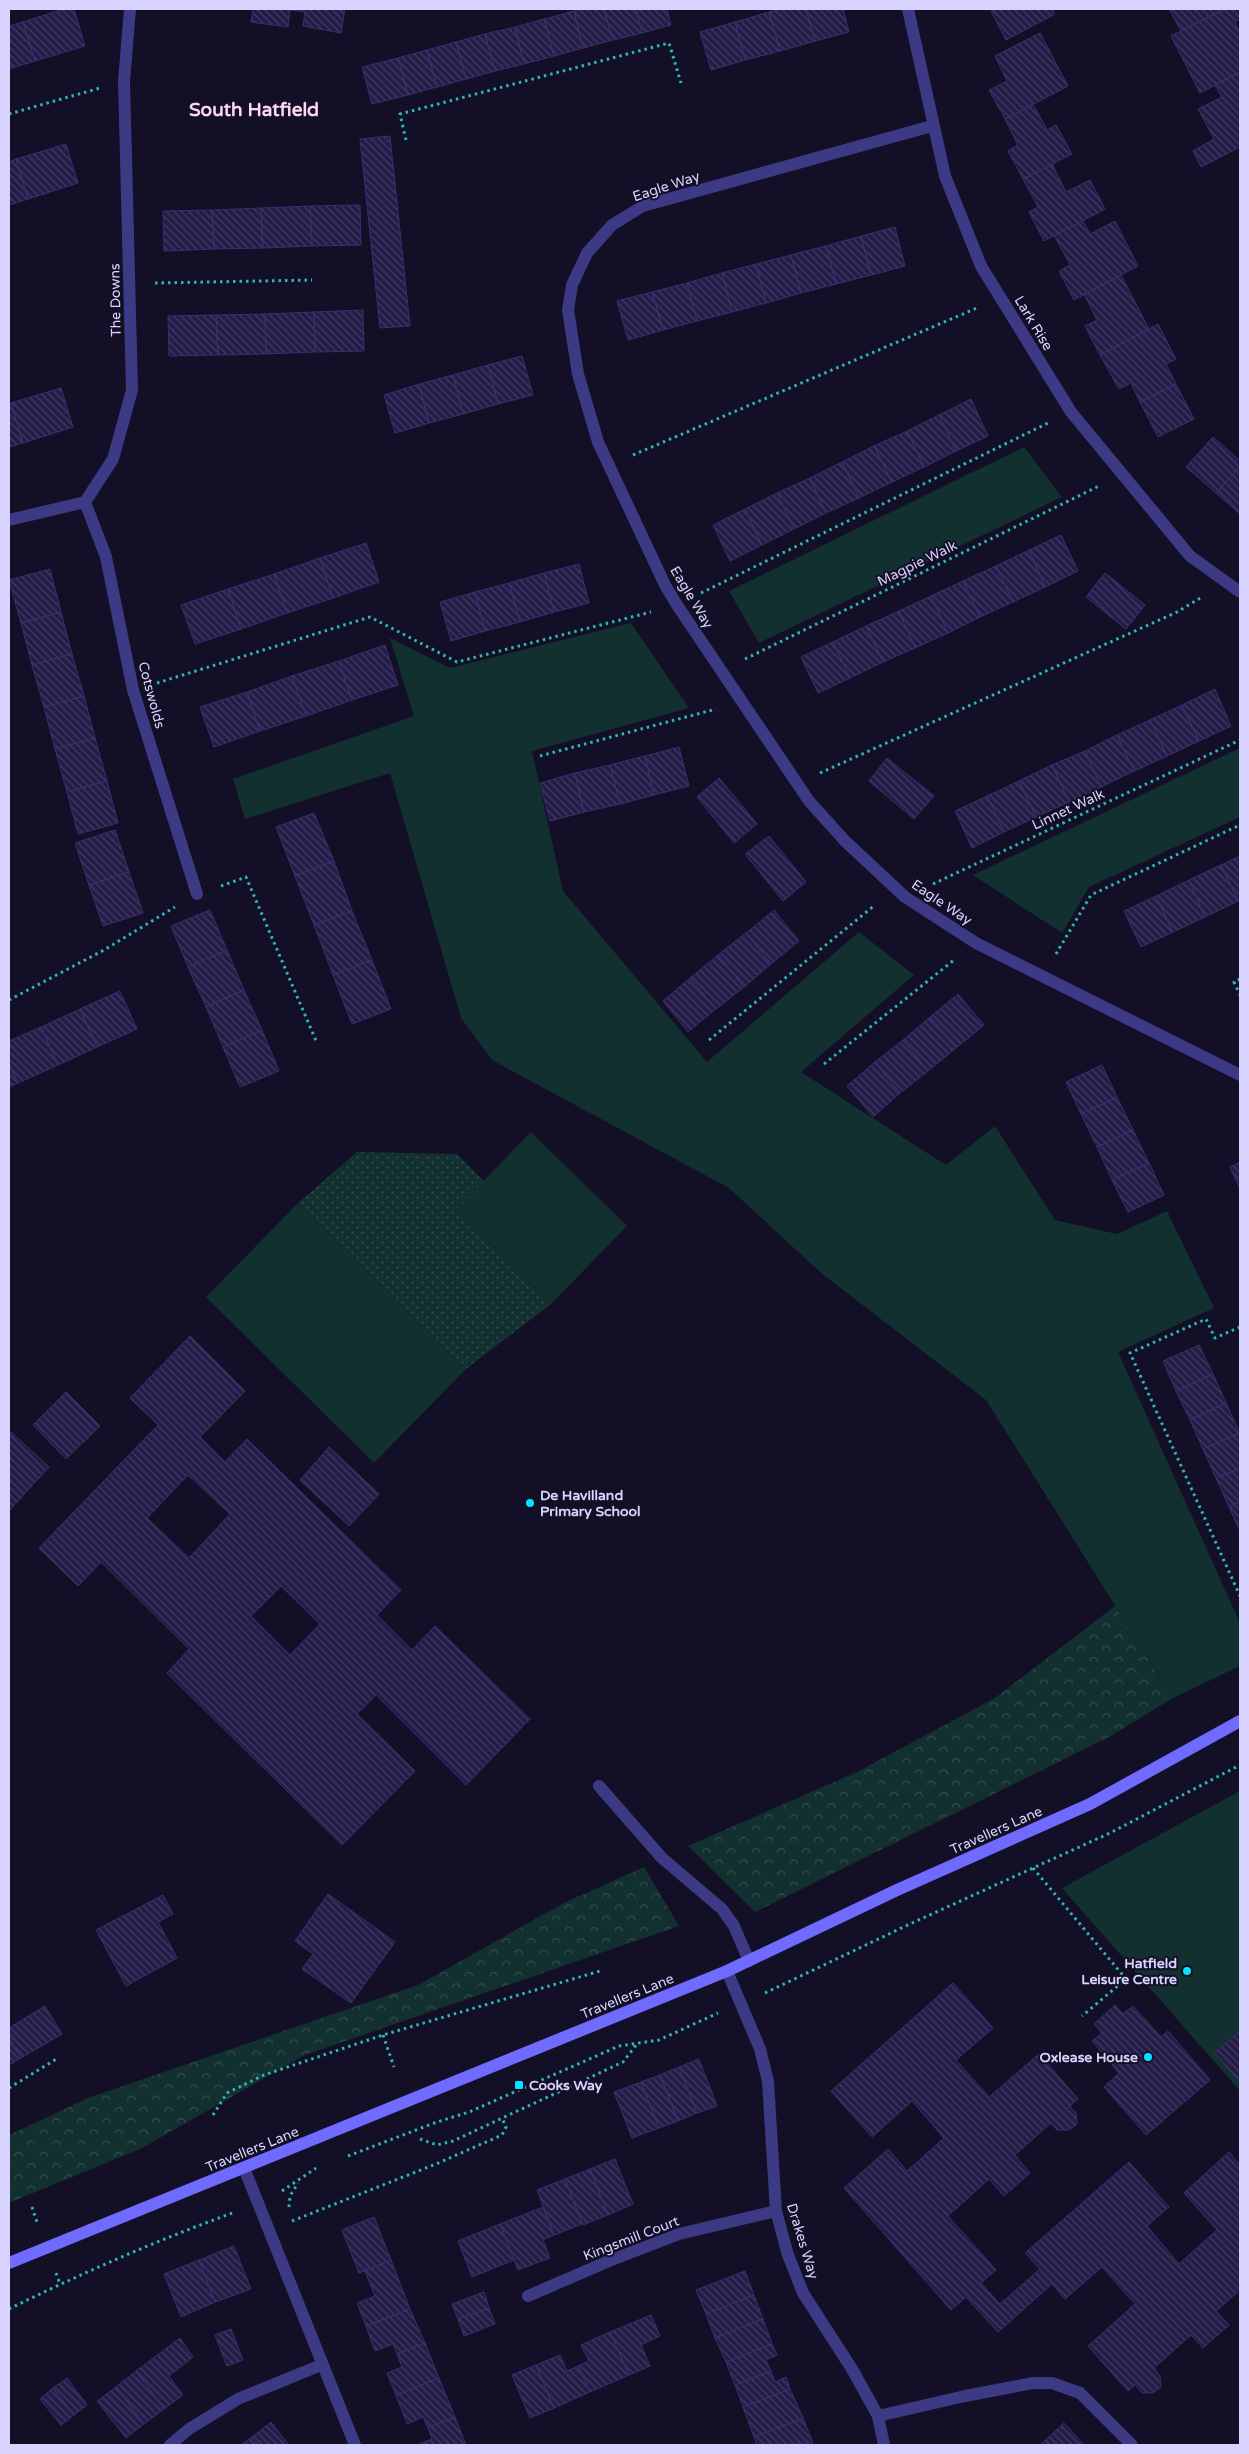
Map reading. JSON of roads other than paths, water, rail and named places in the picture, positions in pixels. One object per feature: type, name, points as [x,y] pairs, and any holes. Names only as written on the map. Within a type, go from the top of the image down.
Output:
[{"type":"street","name":"The Downs","points":[[85,502],[113,459],[132,390],[124,81],[130,9]]},
{"type":"street","name":"Lark Rise","points":[[908,9],[932,126],[945,176],[981,266],[1071,412],[1190,556],[1240,592]]},
{"type":"street","name":"Eagle Way","points":[[932,126],[643,206],[612,225],[587,253],[572,285],[568,310],[578,374],[598,442],[665,585],[677,605],[809,801],[845,840],[900,893],[976,943],[1240,1075]]},
{"type":"street","points":[[9,520],[85,502]]},
{"type":"street","name":"Cotswolds","points":[[85,502],[106,557],[133,690],[197,894]]},
{"type":"street","name":"Travellers Lane","points":[[9,2263],[727,1971],[897,1890],[1090,1804],[1240,1721]]},
{"type":"street","points":[[599,1786],[662,1858],[722,1909],[734,1926],[749,1961]]},
{"type":"street","name":"Drakes Way","points":[[727,1971],[760,2049],[768,2081],[776,2210],[788,2255],[803,2293],[852,2369],[878,2416],[884,2445]]},
{"type":"street","points":[[244,2168],[354,2445]]},
{"type":"street","name":"Kingsmill Court","points":[[528,2296],[609,2260],[679,2234],[776,2210]]},
{"type":"street","points":[[170,2445],[189,2429],[238,2399],[321,2364]]},
{"type":"street","points":[[878,2416],[1033,2383],[1052,2383],[1080,2393],[1132,2445]]},
{"type":"place","name":"De Havilland Primary School","points":[[530,1503]]},
{"type":"place","name":"Hatfield Leisure Centre","points":[[1187,1971]]},
{"type":"place","name":"Oxlease House","points":[[1148,2057]]},
{"type":"place","name":"Cooks Way","points":[[519,2085]]},
{"type":"district","name":"South Hatfield","points":[[254,109]]}]
